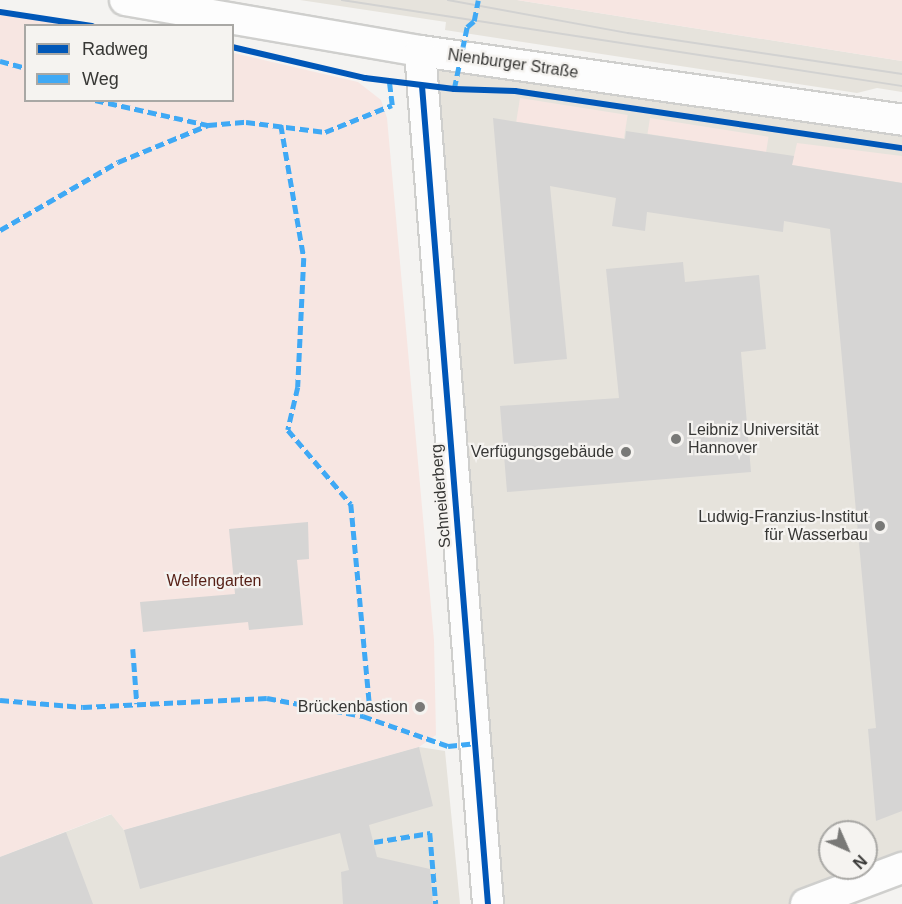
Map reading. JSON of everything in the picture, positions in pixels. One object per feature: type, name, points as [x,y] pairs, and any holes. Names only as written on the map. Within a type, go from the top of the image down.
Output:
[{"type":"street","name":"Nienburger Straße","points":[[125,0],[420,51],[902,120]]},
{"type":"street","name":"Schneiderberg","points":[[420,51],[488,904]]},
{"type":"street","points":[[806,904],[902,868]]},
{"type":"shaded area","points":[[300,0],[517,0],[902,61],[902,92],[877,88],[857,93],[445,30],[446,22]]},
{"type":"shaded area","name":"Leibniz Universität Hannover","points":[[420,51],[902,120],[902,868],[878,877],[878,820],[818,820],[818,880],[870,880],[806,904],[488,904]]},
{"type":"shaded area","points":[[419,747],[445,751],[460,904],[0,904],[0,857],[112,814],[124,830]]},
{"type":"green space","points":[[517,0],[902,0],[902,61]]},
{"type":"green space","name":"Welfengarten","points":[[0,15],[61,24],[24,24],[24,102],[234,102],[234,53],[358,82],[381,100],[387,118],[434,640],[436,735],[419,747],[124,830],[111,814],[0,857]]},
{"type":"green space","points":[[520,98],[628,115],[624,139],[516,122]]},
{"type":"green space","points":[[650,118],[769,137],[766,153],[647,134]]},
{"type":"green space","points":[[797,143],[902,156],[902,183],[792,165]]},
{"type":"building","points":[[493,118],[625,139],[626,131],[794,156],[792,165],[902,183],[902,811],[876,820],[868,729],[876,728],[830,229],[784,221],[783,232],[647,212],[645,231],[612,226],[616,198],[550,186],[567,359],[514,364]]},
{"type":"building","points":[[683,262],[685,282],[759,275],[766,349],[741,352],[751,472],[507,492],[500,406],[619,398],[606,269]]},
{"type":"building","points":[[308,522],[309,559],[297,560],[303,625],[249,630],[248,622],[143,632],[140,602],[235,594],[229,529]]},
{"type":"building","points":[[419,747],[433,806],[369,825],[377,857],[430,869],[433,904],[343,904],[341,872],[349,870],[340,833],[140,889],[124,830]]},
{"type":"building","points":[[66,832],[93,904],[0,904],[0,857]]},
{"type":"tram line","points":[[342,0],[902,86]]},
{"type":"tram line","points":[[448,0],[628,33],[902,74]]},
{"type":"marked path","points":[[454,89],[467,27],[474,21],[478,0]]},
{"type":"marked path","points":[[0,61],[24,67]]},
{"type":"marked path","points":[[104,102],[208,125],[246,122],[325,132],[392,105],[389,82]]},
{"type":"marked path","points":[[0,230],[118,162],[208,125]]},
{"type":"marked path","points":[[281,125],[304,258],[298,387],[288,430],[351,504],[370,708]]},
{"type":"marked path","points":[[133,649],[137,704]]},
{"type":"marked path","points":[[0,700],[83,707],[267,698],[363,716],[448,746],[475,743]]},
{"type":"marked path","points":[[374,842],[430,833],[436,904]]},
{"type":"cycle path","points":[[0,12],[79,24]]},
{"type":"cycle path","points":[[234,47],[365,78],[454,89],[515,91],[902,148]]},
{"type":"cycle path","points":[[422,86],[488,904]]},
{"type":"place","name":"Leibniz Universität Hannover","points":[[676,439]]},
{"type":"place","name":"Verfügungsgebäude","points":[[626,452]]},
{"type":"place","name":"Ludwig-Franzius-Institut für Wasserbau","points":[[880,526]]},
{"type":"place","name":"Brückenbastion","points":[[420,707]]}]
